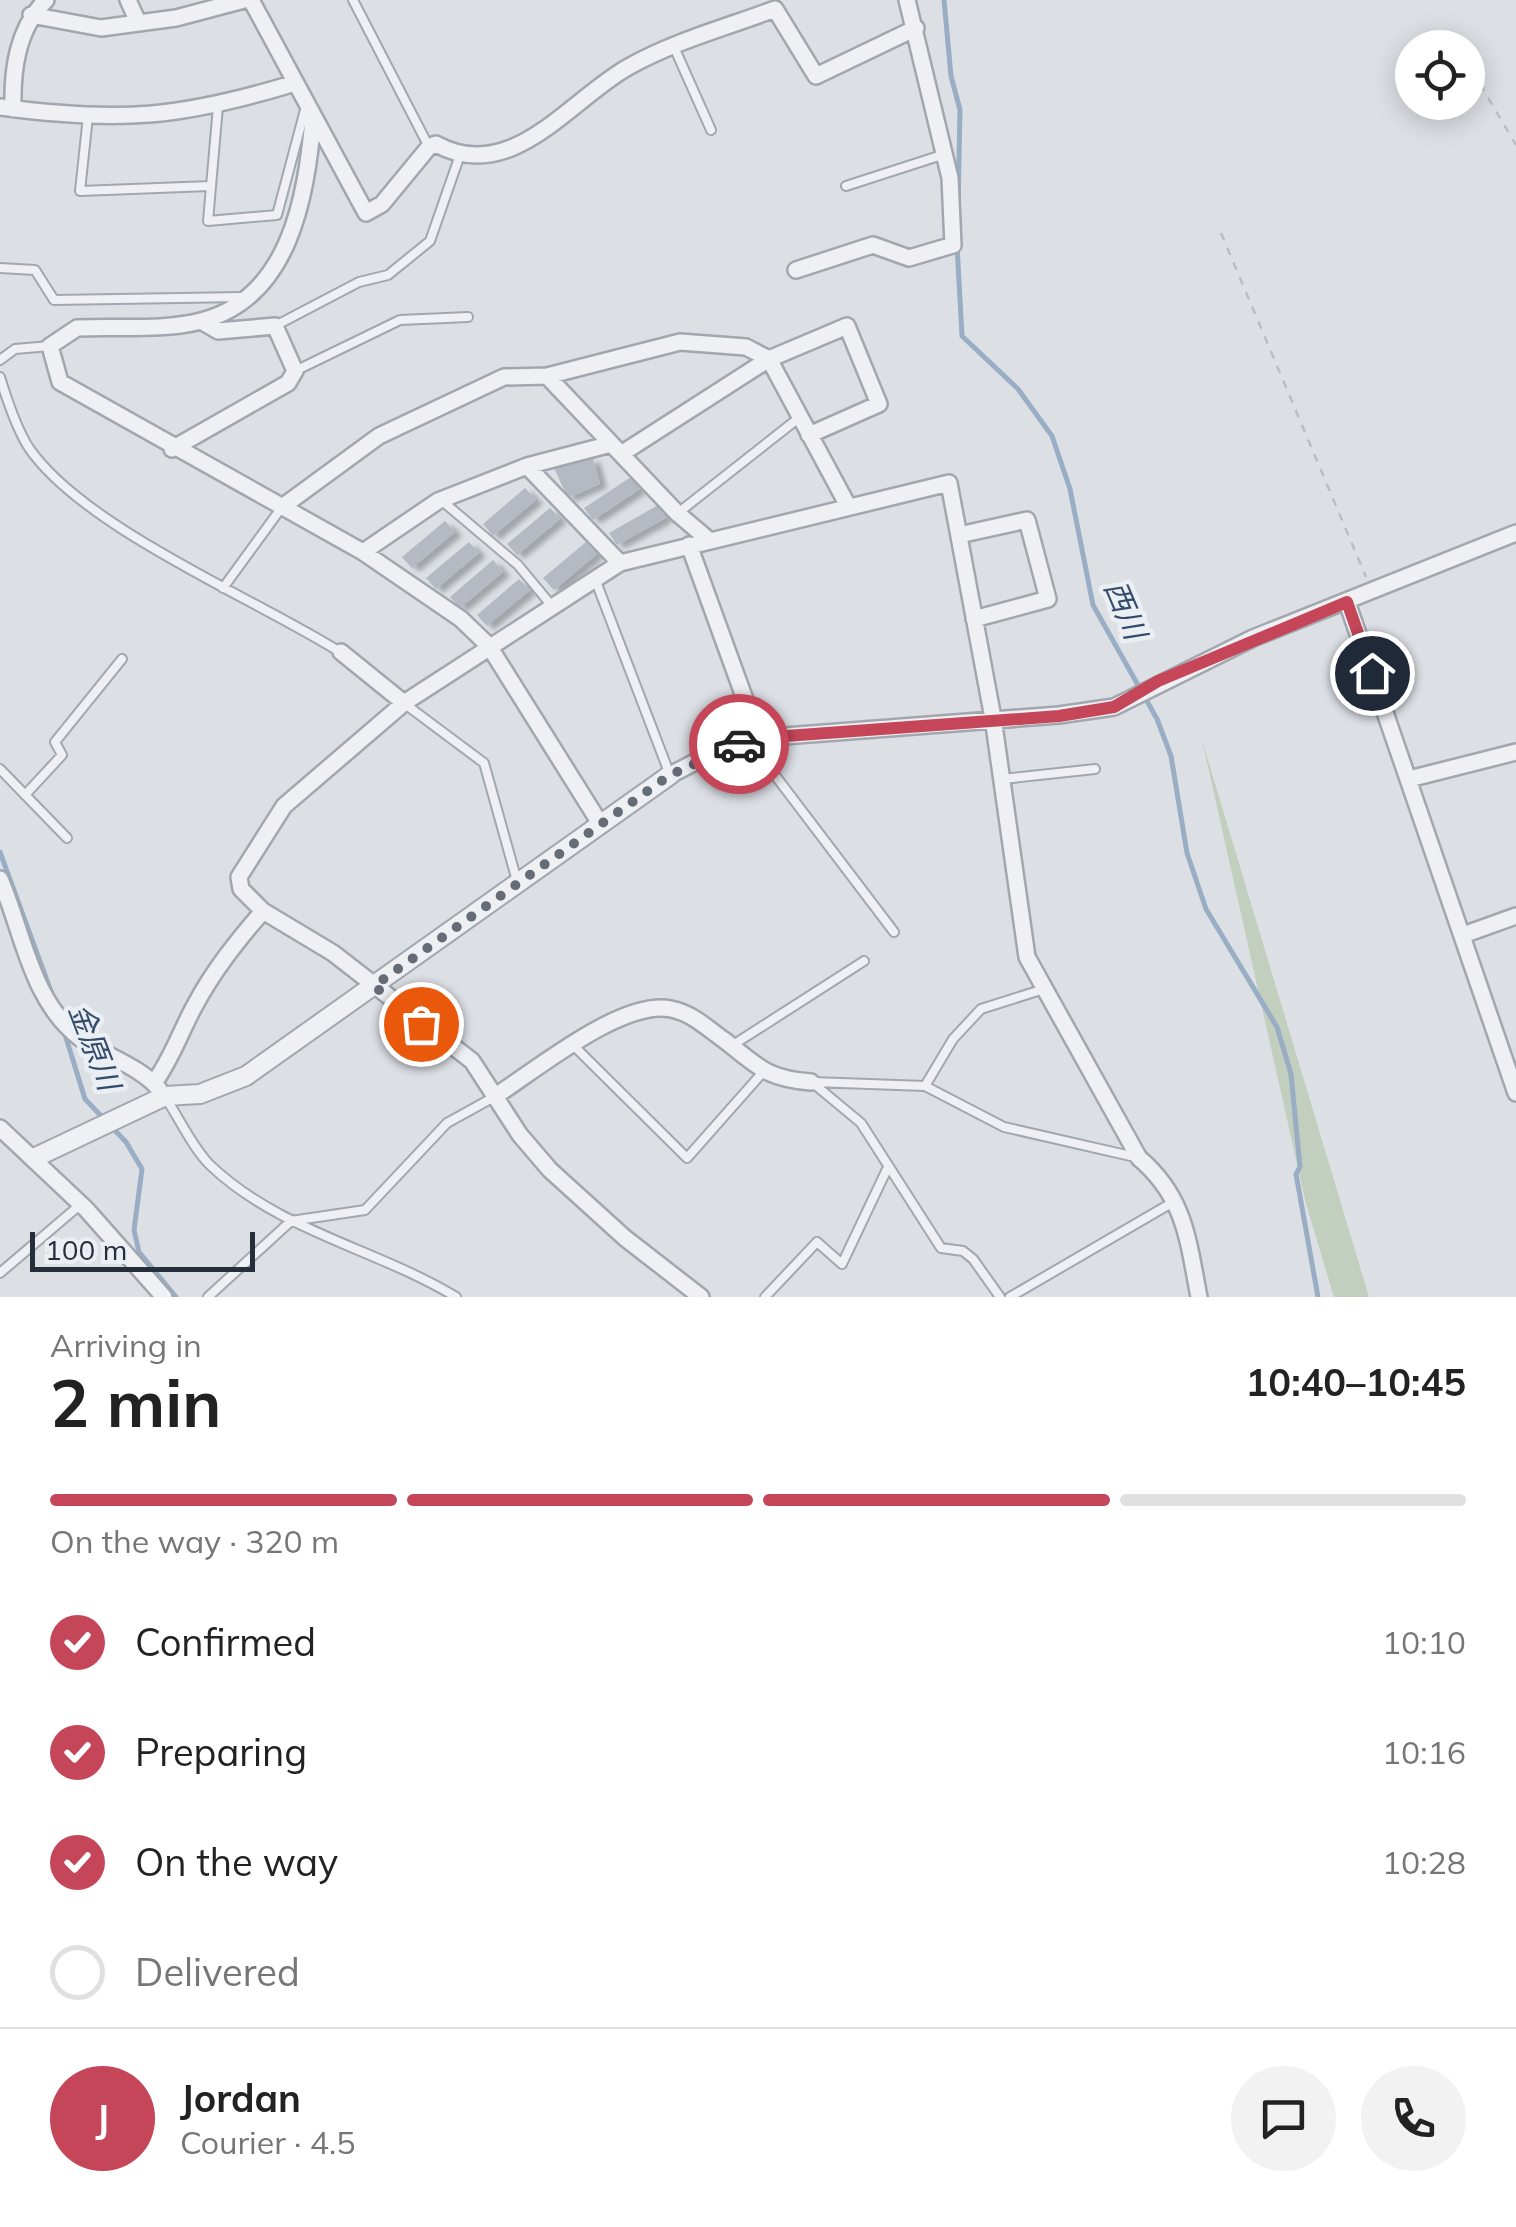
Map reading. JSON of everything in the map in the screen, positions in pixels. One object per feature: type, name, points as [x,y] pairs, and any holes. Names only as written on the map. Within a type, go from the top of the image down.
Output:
[{"type":"street","points":[[46,0],[31,15],[6,108],[88,116],[154,116],[218,106],[295,83]]},
{"type":"street","points":[[128,0],[137,20]]},
{"type":"street","points":[[796,270],[873,245],[909,258],[953,245],[950,178],[907,0]]},
{"type":"street","points":[[31,15],[102,28],[137,20],[176,18],[253,1],[309,113],[366,214],[382,204],[429,147],[436,144],[460,155],[510,149],[546,130],[630,66],[774,9],[816,76],[916,28]]},
{"type":"street","points":[[309,113],[307,186],[277,266],[246,297],[201,322],[77,328],[50,346],[60,382],[172,449],[364,552],[461,619],[489,646],[601,825]]},
{"type":"street","points":[[172,449],[288,383],[295,371],[274,326],[218,331],[201,322]]},
{"type":"street","points":[[364,552],[441,500],[527,466],[616,449],[769,359],[848,326],[879,404],[809,435]]},
{"type":"street","points":[[282,508],[379,436],[416,414],[504,377],[547,376],[680,342],[746,347],[769,359],[847,504]]},
{"type":"street","points":[[547,376],[677,514],[710,541]]},
{"type":"street","points":[[527,466],[620,563]]},
{"type":"street","points":[[701,1297],[625,1238],[550,1170],[472,1061],[333,952],[263,911],[241,888],[239,877],[284,806],[404,703],[620,563],[847,504],[949,482],[1003,779],[1027,958],[1139,1158],[1167,1182],[1186,1229],[1199,1297]]},
{"type":"street","points":[[959,535],[1027,520],[1048,600],[974,619]]},
{"type":"street","points":[[0,879],[35,977],[53,1009],[78,1037],[160,1089],[200,1094],[246,1076],[670,775],[754,739],[1059,716],[1114,707],[1206,660],[1516,533]]},
{"type":"street","points":[[689,545],[754,739]]},
{"type":"street","points":[[1347,602],[1516,1093]]},
{"type":"street","points":[[341,652],[404,703]]},
{"type":"street","points":[[1409,779],[1516,752]]},
{"type":"street","points":[[34,1158],[160,1089],[192,1010],[220,963],[263,911]]},
{"type":"street","points":[[1463,935],[1516,916]]},
{"type":"street","points":[[494,1096],[631,1013],[666,1008],[688,1013],[776,1080],[810,1082]]},
{"type":"street","points":[[0,1128],[81,1204],[164,1297]]},
{"type":"lane","points":[[353,0],[429,147]]},
{"type":"lane","points":[[674,46],[711,130]]},
{"type":"lane","points":[[218,106],[208,221],[277,215],[309,113]]},
{"type":"lane","points":[[88,116],[80,190],[210,186]]},
{"type":"lane","points":[[846,186],[945,154]]},
{"type":"lane","points":[[274,326],[359,282],[388,274],[430,242],[460,155]]},
{"type":"lane","points":[[0,268],[35,270],[54,300],[246,297]]},
{"type":"lane","points":[[295,371],[400,320],[468,317]]},
{"type":"lane","points":[[0,360],[15,349],[50,346]]},
{"type":"lane","points":[[0,378],[30,449],[69,489],[223,588],[341,652]]},
{"type":"lane","points":[[677,514],[800,417]]},
{"type":"lane","points":[[441,500],[518,565],[552,606]]},
{"type":"lane","points":[[223,588],[282,508]]},
{"type":"lane","points":[[596,579],[670,775]]},
{"type":"lane","points":[[25,795],[62,755],[55,742],[122,659]]},
{"type":"lane","points":[[404,703],[484,762],[519,885]]},
{"type":"lane","points":[[754,739],[894,932]]},
{"type":"lane","points":[[0,769],[66,838]]},
{"type":"lane","points":[[1003,779],[1095,769]]},
{"type":"lane","points":[[732,1046],[864,961]]},
{"type":"lane","points":[[925,1086],[953,1039],[982,1009],[1044,990]]},
{"type":"lane","points":[[574,1046],[687,1158],[764,1071]]},
{"type":"lane","points":[[810,1082],[925,1086],[1004,1128],[1139,1158]]},
{"type":"lane","points":[[810,1082],[861,1123],[934,1238],[942,1248],[964,1252],[974,1259],[1000,1297]]},
{"type":"lane","points":[[160,1089],[209,1164],[290,1222],[411,1270],[456,1297]]},
{"type":"lane","points":[[208,1297],[290,1222],[365,1210],[447,1123],[494,1096]]},
{"type":"lane","points":[[765,1297],[817,1242],[842,1264],[888,1167]]},
{"type":"lane","points":[[1010,1297],[1175,1201]]},
{"type":"lane","points":[[0,1273],[81,1204]]},
{"type":"path","points":[[1485,92],[1516,145]]},
{"type":"path","points":[[1221,232],[1372,592]]},
{"type":"green space","points":[[1202,740],[1369,1297],[1334,1297],[1306,1204]]},
{"type":"building","points":[[593,458],[600,484],[568,498],[554,468]]},
{"type":"building","points":[[631,477],[640,489],[593,520],[584,508]]},
{"type":"building","points":[[525,488],[536,500],[493,536],[483,524]]},
{"type":"building","points":[[658,505],[666,518],[617,545],[609,533]]},
{"type":"building","points":[[550,508],[560,519],[517,555],[507,544]]},
{"type":"building","points":[[445,521],[455,532],[412,568],[402,557]]},
{"type":"building","points":[[469,542],[479,553],[436,589],[426,578]]},
{"type":"building","points":[[586,542],[597,554],[554,590],[543,578]]},
{"type":"building","points":[[493,560],[503,572],[460,608],[450,597]]},
{"type":"building","points":[[519,579],[530,590],[487,626],[477,615]]},
{"type":"waterway","name":"西川","points":[[944,0],[951,76],[960,110],[958,209]]},
{"type":"waterway","name":"西川","points":[[957,245],[962,336],[1018,389],[1052,436],[1070,489],[1093,605],[1157,719],[1171,756],[1187,853],[1206,909],[1277,1027],[1291,1074],[1300,1167],[1296,1174],[1318,1297]]},
{"type":"waterway","name":"金原川","points":[[0,852],[52,994]]},
{"type":"waterway","name":"金原川","points":[[63,1028],[85,1099],[126,1142],[142,1169],[134,1230],[139,1252],[176,1297]]},
{"type":"way so far","points":[[421,1024],[374,986],[670,775],[739,744]]},
{"type":"route","points":[[739,744],[758,738],[1059,716],[1114,707],[1158,681],[1253,638],[1347,602],[1372,673]]}]
